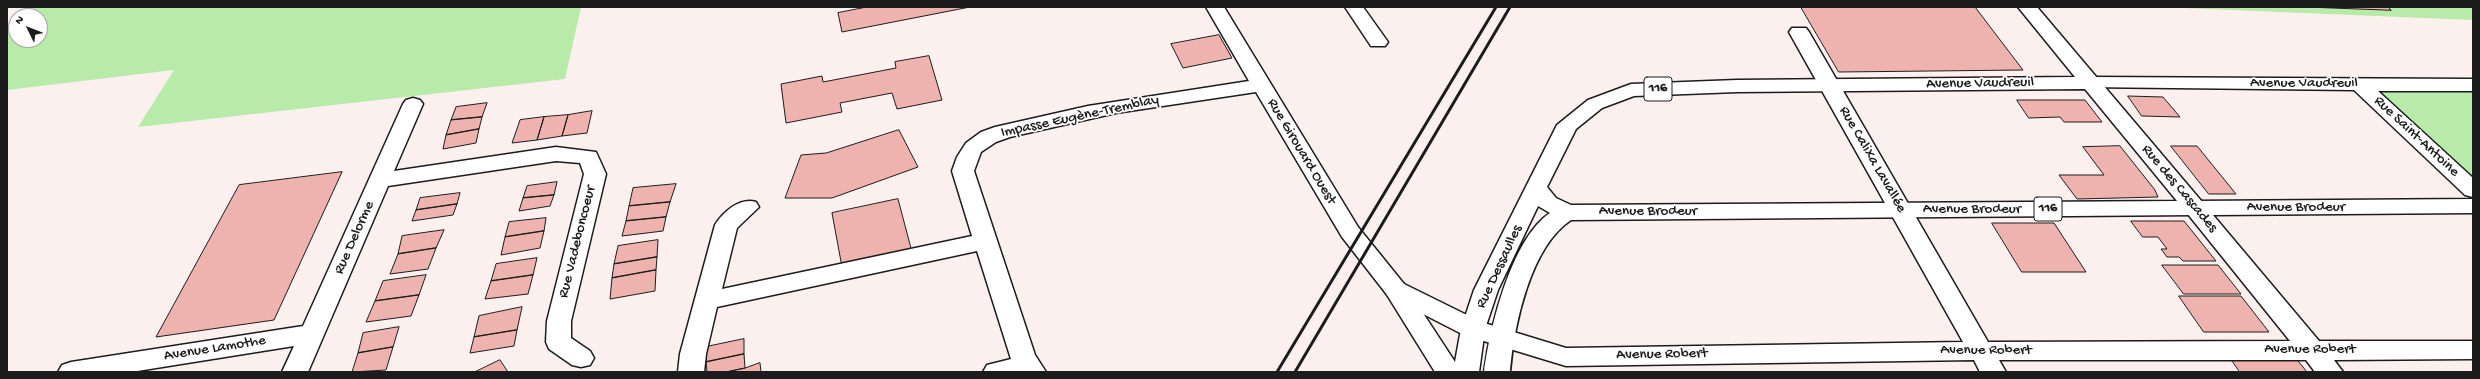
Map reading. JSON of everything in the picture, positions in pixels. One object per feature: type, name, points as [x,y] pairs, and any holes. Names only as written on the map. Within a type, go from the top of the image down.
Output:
[{"type":"street","name":"Rue Girouard Ouest","points":[[1215,7],[1350,232],[1396,290],[1448,372]]},
{"type":"street","points":[[1354,7],[1378,42]]},
{"type":"street","name":"Rue des Cascades","points":[[2027,7],[2330,372]]},
{"type":"street","name":"Rue Calixa Lavallée","points":[[1799,32],[1987,362]]},
{"type":"street","name":"Avenue Vaudreuil","points":[[1537,189],[1567,125],[1595,104],[1632,90],[1737,86],[2090,82],[2473,85]]},
{"type":"street","name":"Rue Saint-Antoine","points":[[2359,84],[2473,190]]},
{"type":"street","name":"Impasse Eugène-Tremblay","points":[[1031,368],[1023,358],[964,171],[967,156],[977,144],[998,134],[1110,108],[1261,85]]},
{"type":"street","name":"Rue Delorme","points":[[295,372],[381,180],[413,104]]},
{"type":"street","name":"Rue Vadeboncoeur","points":[[381,180],[556,154],[588,157],[595,174],[559,321],[558,342],[581,358]]},
{"type":"street","points":[[1537,189],[1548,203],[1567,213]]},
{"type":"street","name":"Rue Dessaulles","points":[[1466,372],[1473,330],[1486,290],[1537,189]]},
{"type":"street","name":"Avenue Brodeur","points":[[1567,213],[2473,206]]},
{"type":"street","points":[[691,372],[693,354],[726,225],[748,207]]},
{"type":"street","name":"Rue Dessaulles","points":[[1497,372],[1502,338],[1518,282],[1543,231],[1567,213]]},
{"type":"street","points":[[706,301],[986,240]]},
{"type":"street","name":"Avenue Robert","points":[[1396,290],[1473,330],[1566,357],[1987,362],[2312,350],[2473,350]]},
{"type":"street","name":"Avenue Lamothe","points":[[71,372],[312,334]]},
{"type":"street","points":[[996,372],[1031,368]]},
{"type":"green space","points":[[581,7],[565,79],[138,127],[174,70],[7,90],[8,26],[8,48],[48,48],[48,8],[25,8]]},
{"type":"green space","points":[[2158,7],[2473,7],[2473,20]]},
{"type":"green space","points":[[2473,83],[2473,196],[2354,84]]},
{"type":"building","points":[[867,7],[970,7],[842,32],[838,13]]},
{"type":"building","points":[[1801,7],[1975,7],[2023,70],[1839,72]]},
{"type":"building","points":[[2307,7],[2388,7],[2391,10]]},
{"type":"building","points":[[1219,35],[1232,58],[1183,68],[1171,44]]},
{"type":"building","points":[[929,56],[942,100],[897,109],[892,93],[840,103],[842,112],[786,123],[781,84],[822,76],[823,82],[896,68],[895,62]]},
{"type":"building","points":[[2128,96],[2163,97],[2180,117],[2142,116]]},
{"type":"building","points":[[2017,100],[2085,100],[2102,122],[2064,122],[2060,117],[2029,118]]},
{"type":"building","points":[[487,103],[482,117],[451,120],[456,107]]},
{"type":"building","points":[[592,111],[587,133],[562,136],[568,115]]},
{"type":"building","points":[[568,115],[562,136],[537,140],[544,117]]},
{"type":"building","points":[[482,117],[479,129],[446,135],[451,120]]},
{"type":"building","points":[[544,117],[537,140],[512,143],[520,120]]},
{"type":"building","points":[[479,129],[476,143],[443,149],[446,135]]},
{"type":"building","points":[[899,130],[918,167],[832,198],[785,198],[801,155],[826,153]]},
{"type":"building","points":[[2120,146],[2155,190],[2158,197],[2077,199],[2059,175],[2104,175],[2083,147]]},
{"type":"building","points":[[2171,146],[2197,146],[2236,194],[2209,194]]},
{"type":"building","points":[[342,172],[274,320],[156,337],[239,185]]},
{"type":"building","points":[[557,182],[554,195],[523,198],[527,186]]},
{"type":"building","points":[[676,184],[670,202],[629,206],[633,188]]},
{"type":"building","points":[[460,193],[457,204],[416,210],[420,198]]},
{"type":"building","points":[[554,195],[550,206],[519,211],[523,198]]},
{"type":"building","points":[[898,199],[912,252],[842,267],[832,213]]},
{"type":"building","points":[[670,202],[666,217],[626,221],[629,206]]},
{"type":"building","points":[[457,204],[453,215],[412,221],[416,210]]},
{"type":"building","points":[[666,217],[663,231],[622,236],[626,221]]},
{"type":"building","points":[[546,218],[544,231],[505,237],[509,222]]},
{"type":"building","points":[[2131,221],[2184,221],[2216,261],[2183,261],[2179,257],[2167,257],[2161,249],[2167,249],[2158,237],[2143,237]]},
{"type":"building","points":[[1992,223],[2054,223],[2086,272],[2022,272]]},
{"type":"building","points":[[444,230],[436,248],[398,254],[402,236]]},
{"type":"building","points":[[544,231],[540,248],[501,255],[505,237]]},
{"type":"building","points":[[658,240],[657,257],[614,264],[618,246]]},
{"type":"building","points":[[436,248],[428,269],[390,274],[398,254]]},
{"type":"building","points":[[657,257],[656,270],[612,278],[614,264]]},
{"type":"building","points":[[537,258],[533,275],[491,281],[496,264]]},
{"type":"building","points":[[2162,265],[2218,265],[2241,294],[2184,294]]},
{"type":"building","points":[[656,270],[655,291],[610,299],[612,278]]},
{"type":"building","points":[[426,275],[419,295],[375,301],[383,281]]},
{"type":"building","points":[[533,275],[528,294],[485,299],[491,281]]},
{"type":"building","points":[[419,295],[411,316],[366,322],[375,301]]},
{"type":"building","points":[[2179,296],[2241,296],[2269,332],[2204,332]]},
{"type":"building","points":[[522,307],[517,330],[474,337],[479,316]]},
{"type":"building","points":[[399,327],[393,347],[358,353],[363,333]]},
{"type":"building","points":[[517,330],[514,346],[470,353],[474,337]]},
{"type":"building","points":[[744,339],[744,354],[706,362],[706,347]]},
{"type":"building","points":[[393,347],[386,370],[352,372],[358,353]]},
{"type":"building","points":[[744,354],[745,368],[726,372],[707,372],[706,362]]},
{"type":"building","points":[[2229,356],[2294,356],[2307,372],[2240,372]]},
{"type":"building","points":[[500,360],[508,372],[475,372]]},
{"type":"building","points":[[760,363],[761,372],[726,372],[745,368]]},
{"type":"railway","points":[[1277,372],[1496,7]]},
{"type":"railway","points":[[1295,372],[1510,7]]}]
